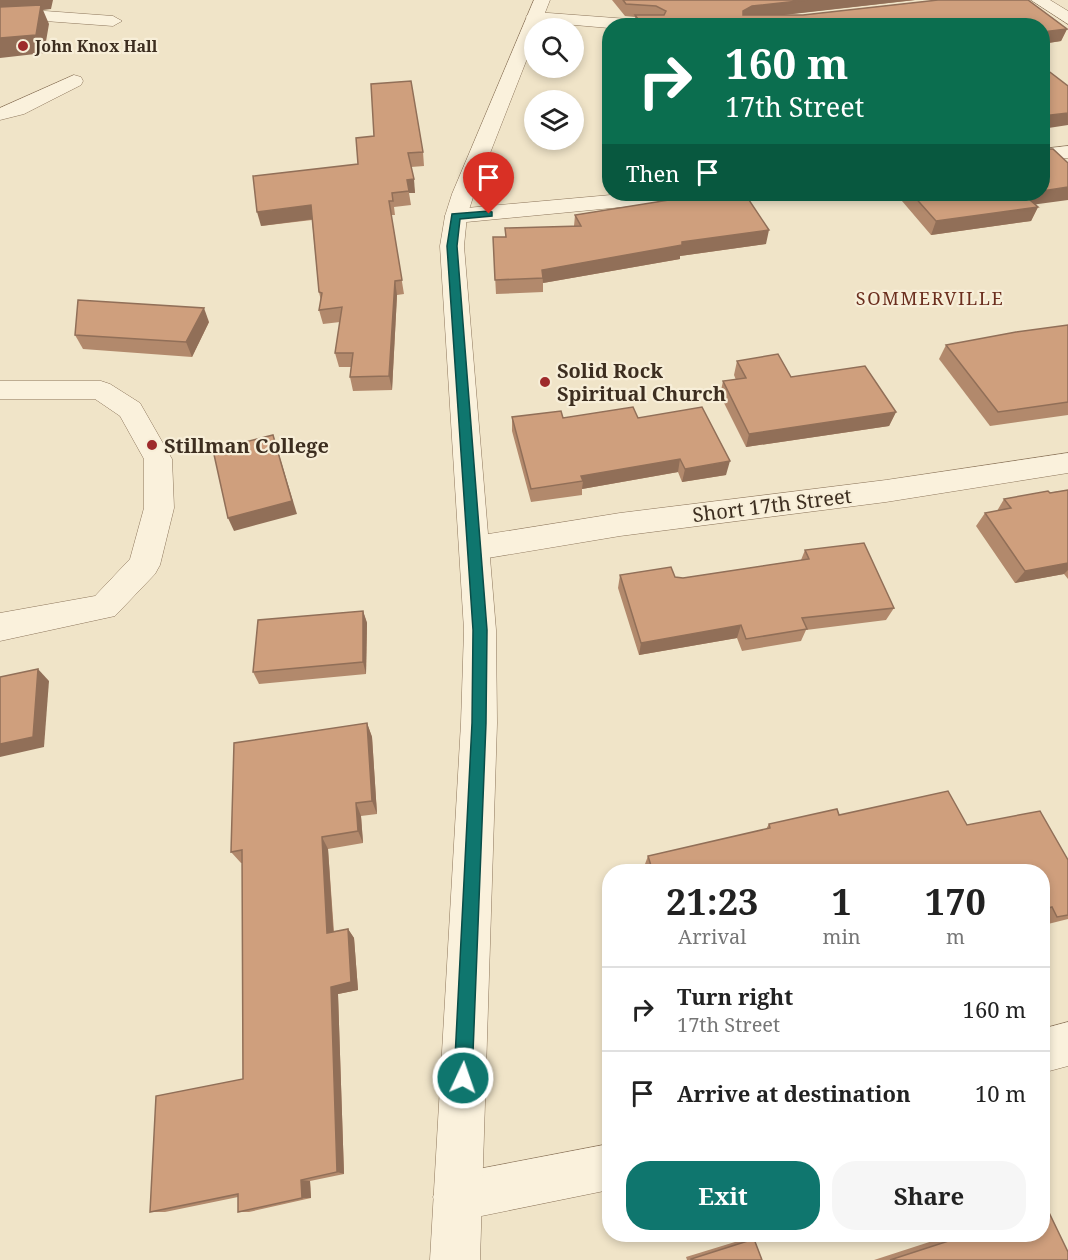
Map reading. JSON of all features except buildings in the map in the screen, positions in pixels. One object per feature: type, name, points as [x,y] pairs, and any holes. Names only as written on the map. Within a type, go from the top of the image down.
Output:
[{"type":"street","points":[[1039,0],[1068,20]]},
{"type":"street","points":[[455,1260],[479,723],[480,630],[476,548],[452,246],[456,216],[538,9],[602,18]]},
{"type":"street","points":[[0,19],[45,16],[113,21]]},
{"type":"street","points":[[0,114],[17,110],[74,81]]},
{"type":"street","points":[[1050,154],[1068,152]]},
{"type":"street","points":[[456,216],[612,201]]},
{"type":"street","points":[[0,390],[101,390],[130,410],[158,459],[159,508],[144,565],[104,607],[0,627]]},
{"type":"street","name":"Short 17th Street","points":[[476,548],[529,537],[862,494],[1068,463]]},
{"type":"street","points":[[1050,1050],[1068,1044]]},
{"type":"street","points":[[457,1197],[602,1168]]},
{"type":"place","name":"John Knox Hall","points":[[23,46]]},
{"type":"place","name":"Solid Rock Spiritual Church","points":[[545,382]]},
{"type":"place","name":"Stillman College","points":[[152,445]]},
{"type":"district","name":"SOMMERVILLE","points":[[930,298]]},
{"type":"route","points":[[463,1078],[479,723],[480,630],[476,548],[452,246],[456,216],[489,214]]}]
